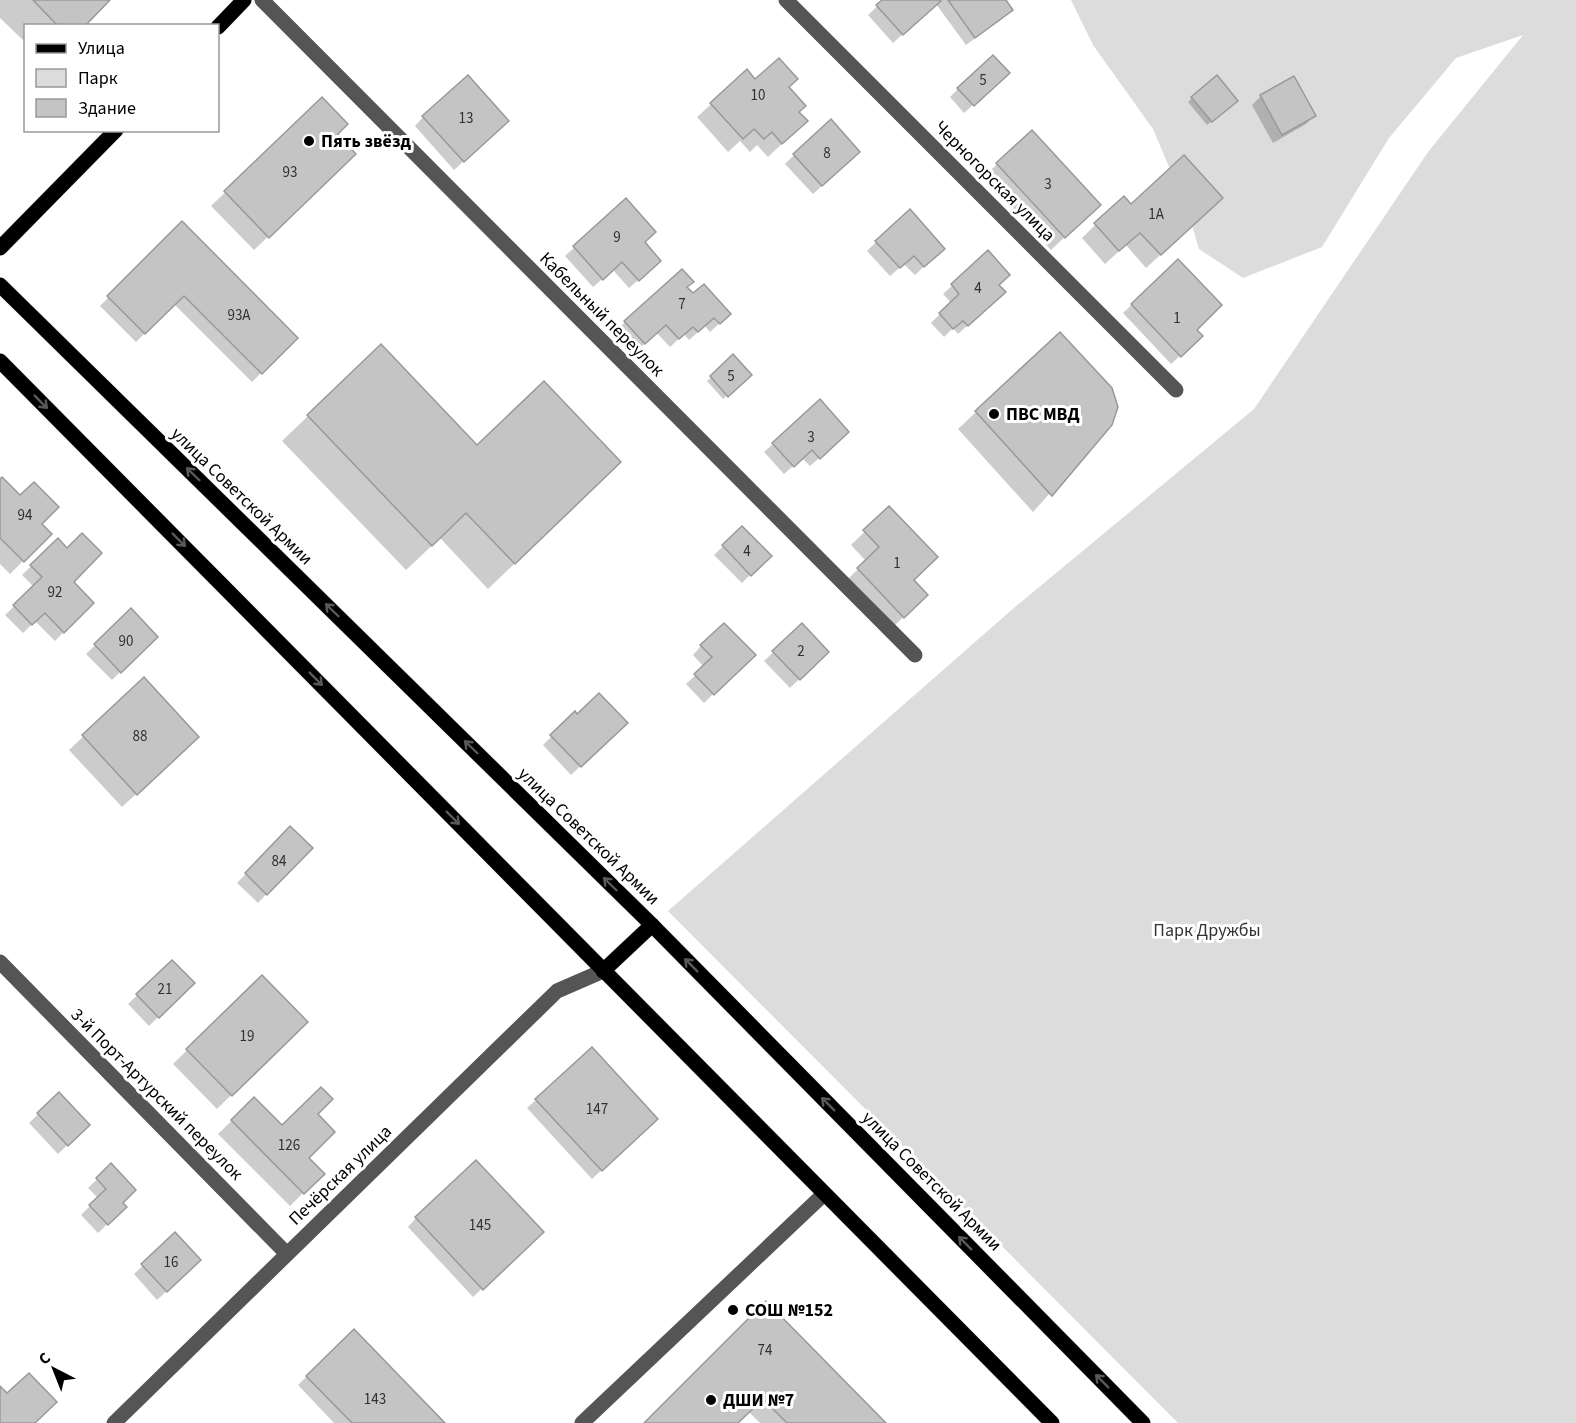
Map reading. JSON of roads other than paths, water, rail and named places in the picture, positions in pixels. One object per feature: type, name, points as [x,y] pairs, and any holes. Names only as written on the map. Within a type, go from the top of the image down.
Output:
[{"type":"main road","points":[[219,26],[244,0]]},
{"type":"main road","points":[[0,248],[114,132]]},
{"type":"main road","name":"улица Советской Армии","points":[[0,285],[652,925],[1143,1423]]},
{"type":"main road","points":[[0,361],[1052,1423]]},
{"type":"main road","points":[[603,971],[652,925]]},
{"type":"street","name":"Кабельный переулок","points":[[262,0],[915,655]]},
{"type":"street","name":"Черногорская улица","points":[[786,0],[1176,390]]},
{"type":"street","name":"3-й Порт-Артурский переулок","points":[[0,962],[287,1254]]},
{"type":"street","name":"Печёрская улица","points":[[114,1423],[557,991],[603,971]]},
{"type":"street","points":[[582,1423],[824,1194]]},
{"type":"place","name":"Пять звёзд","points":[[309,141]]},
{"type":"place","name":"ПВС МВД","points":[[994,414]]},
{"type":"place","name":"СОШ №152","points":[[733,1310]]},
{"type":"place","name":"ДШИ №7","points":[[711,1400]]},
{"type":"park label","name":"Парк Дружбы","points":[[1207,930]]}]
